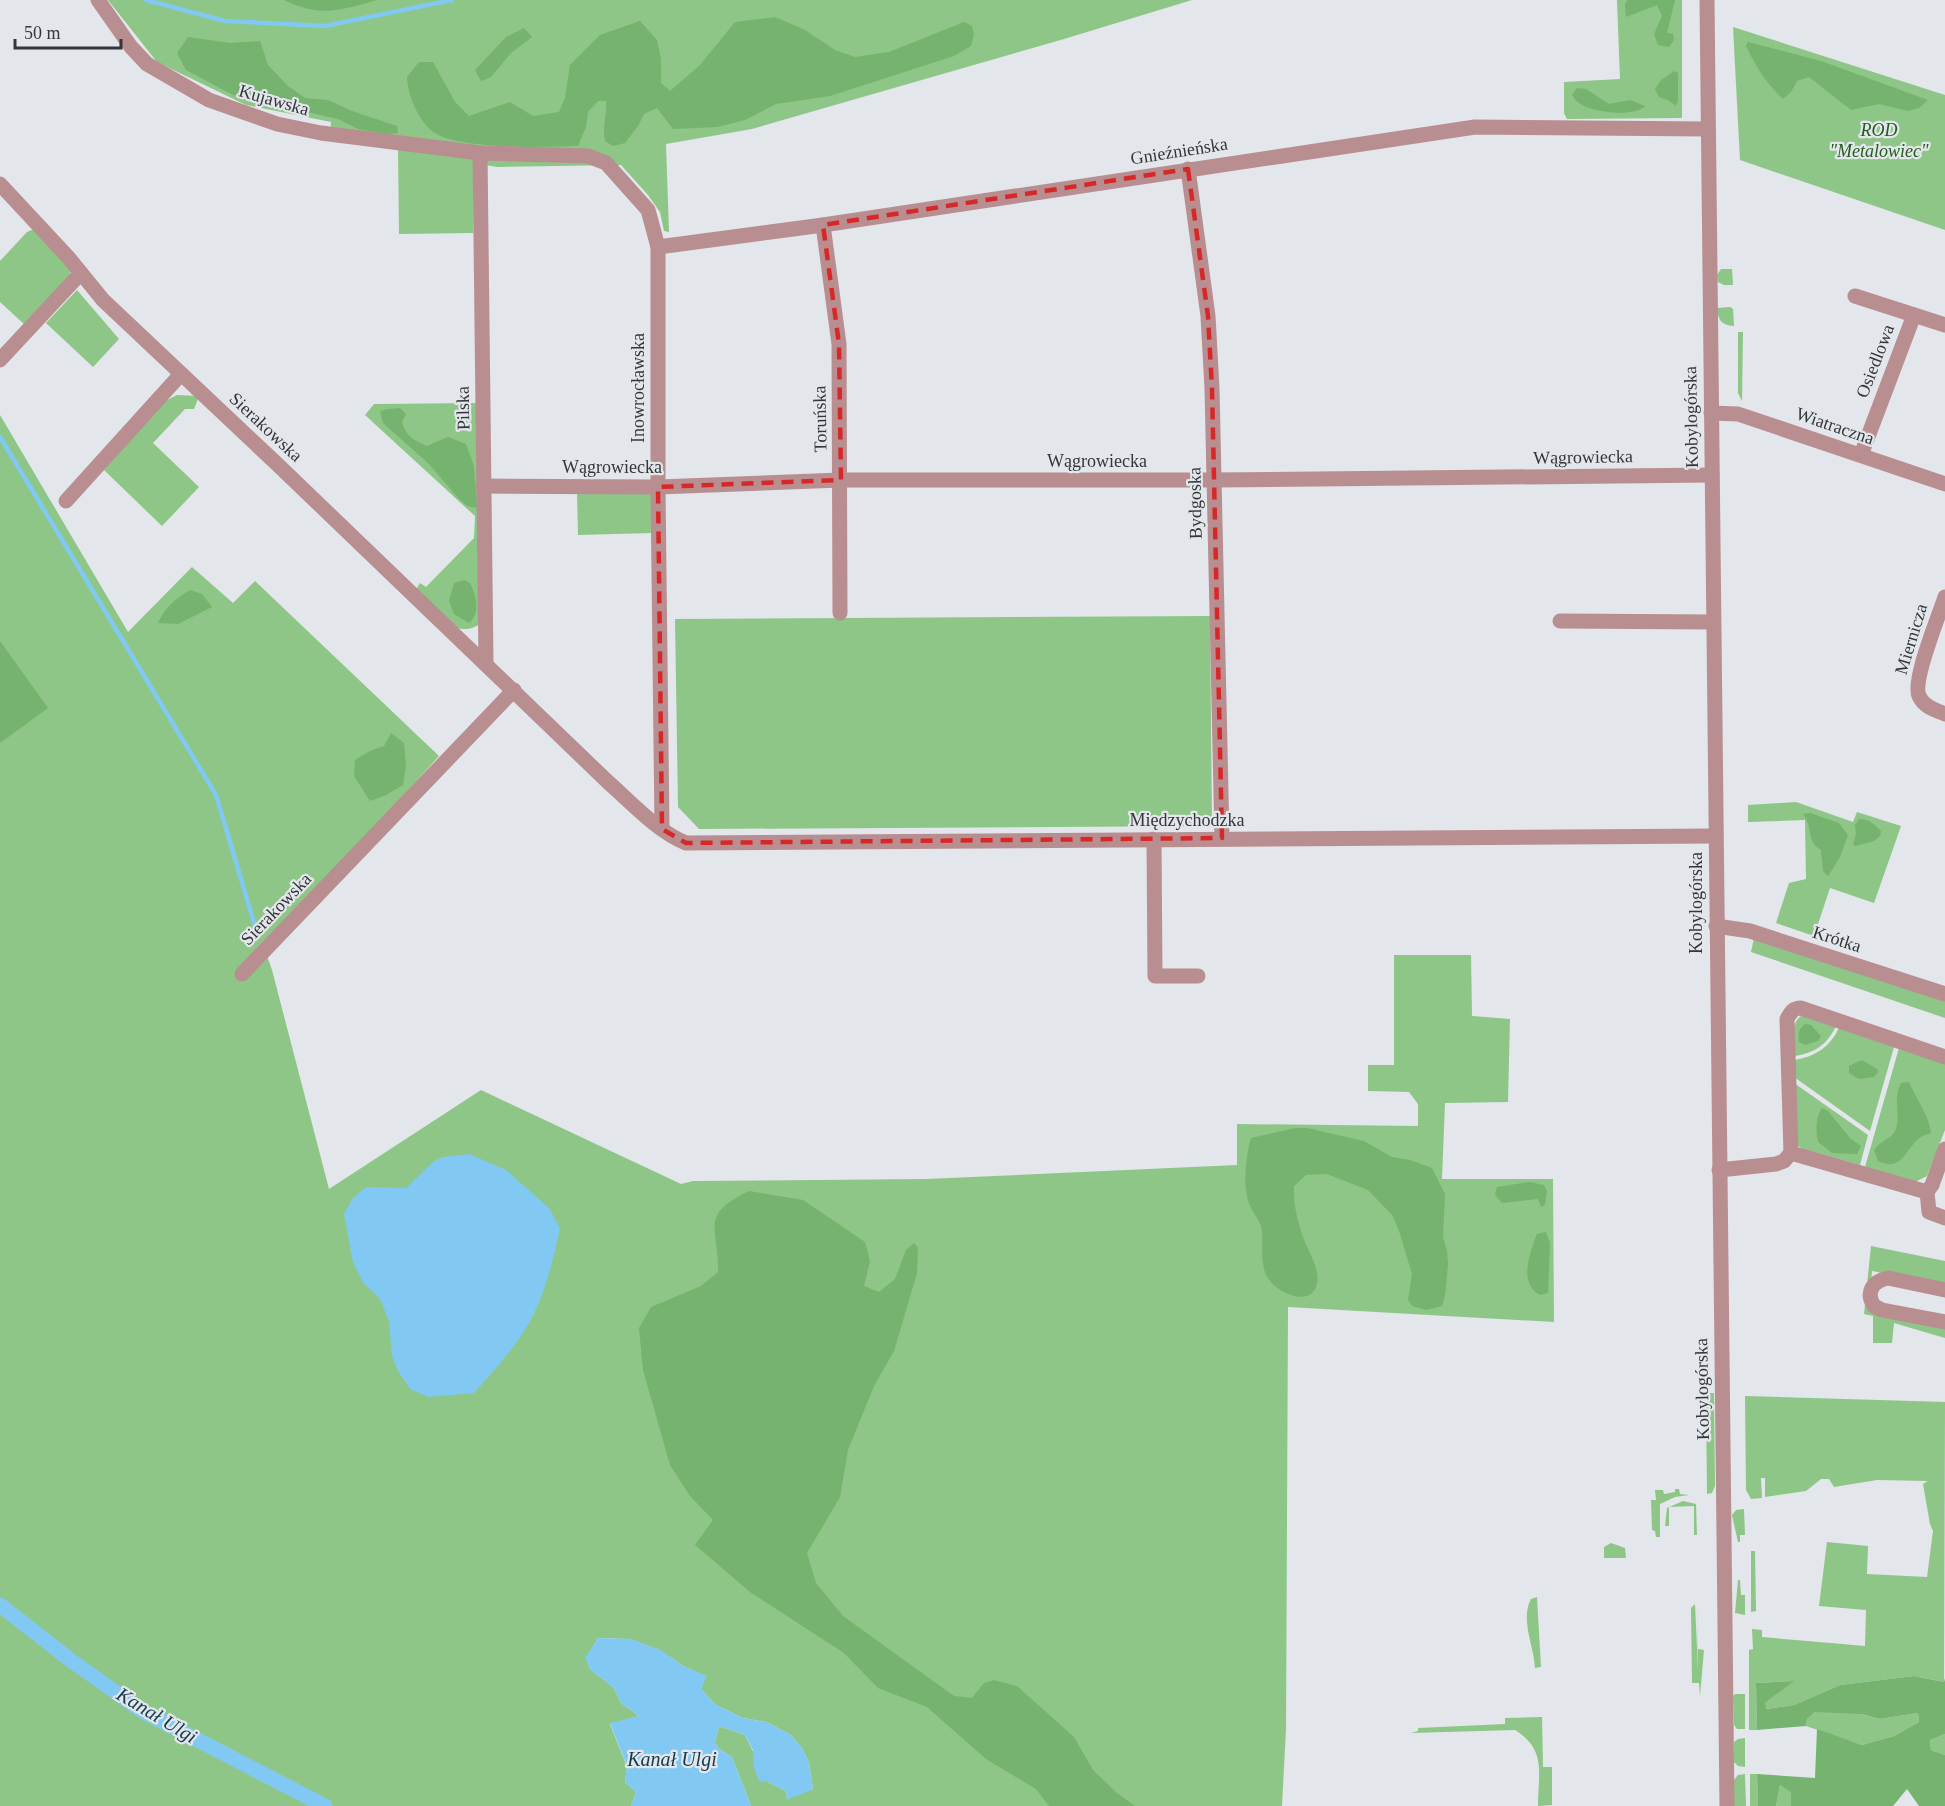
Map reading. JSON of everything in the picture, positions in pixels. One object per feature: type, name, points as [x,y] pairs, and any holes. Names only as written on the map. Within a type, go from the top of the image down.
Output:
[{"type":"street","name":"Kujawska","points":[[98,0],[130,47],[147,64],[209,100],[277,124],[321,133],[480,153]]},
{"type":"street","name":"Kobylogórska","points":[[1707,0],[1727,1806]]},
{"type":"street","name":"Gnieźnieńska","points":[[658,248],[1475,127],[1708,129]]},
{"type":"street","name":"Inowrocławska","points":[[480,153],[588,156],[606,163],[648,210],[658,248],[657,487],[662,830]]},
{"type":"street","name":"Pilska","points":[[480,153],[486,663]]},
{"type":"street","name":"Bydgoska","points":[[1188,169],[1208,316],[1212,388],[1222,838]]},
{"type":"street","name":"Sierakowska","points":[[0,184],[103,300],[486,663],[609,783],[662,830]]},
{"type":"street","name":"Toruńska","points":[[823,225],[839,344],[840,613]]},
{"type":"street","points":[[0,360],[81,273]]},
{"type":"street","name":"Osiedlowa","points":[[1855,296],[1945,326]]},
{"type":"street","name":"Osiedlowa","points":[[1861,455],[1914,315]]},
{"type":"street","points":[[66,501],[181,374]]},
{"type":"street","name":"Wiatraczna","points":[[1711,413],[1738,414],[1945,484]]},
{"type":"street","name":"Wągrowiecka","points":[[483,486],[657,487],[841,480],[1213,480],[1712,475]]},
{"type":"street","name":"Miernicza","points":[[1945,597],[1916,686],[1922,702],[1945,714]]},
{"type":"street","points":[[1560,621],[1713,622]]},
{"type":"street","name":"Sierakowska","points":[[242,974],[514,690]]},
{"type":"street","name":"Międzychodzka","points":[[662,830],[686,843],[1716,836]]},
{"type":"street","points":[[1154,839],[1155,976],[1198,976]]},
{"type":"street","name":"Krótka","points":[[1716,926],[1750,931],[1945,994]]},
{"type":"street","points":[[1719,1170],[1776,1164],[1784,1161],[1791,1153],[1788,1019],[1796,1008],[1945,1057]]},
{"type":"street","points":[[1945,1149],[1932,1185],[1927,1192],[1929,1212],[1945,1218]]},
{"type":"street","points":[[1791,1153],[1927,1192]]},
{"type":"street","points":[[1945,1290],[1888,1278],[1873,1285],[1870,1293],[1874,1306],[1882,1310],[1945,1322]]},
{"type":"highlighted area","points":[[1188,169],[1208,316],[1212,388],[1222,838],[686,843],[662,829],[658,487],[841,480],[839,344],[823,225]]},
{"type":"green space","points":[[108,0],[1192,0],[752,129],[666,144],[669,232],[664,231],[660,212],[648,195],[621,165],[497,167],[474,163],[473,233],[399,234],[398,150],[330,139],[331,122],[246,105],[157,62]]},
{"type":"green space","points":[[284,0],[378,0],[341,9],[320,11],[297,6]]},
{"type":"green space","points":[[1617,0],[1682,0],[1682,118],[1567,119],[1564,113],[1564,82],[1620,79]]},
{"type":"green space","points":[[1627,0],[1675,0],[1667,33],[1673,34],[1674,40],[1669,47],[1658,45],[1654,34],[1662,16],[1657,5],[1626,17]]},
{"type":"green space","points":[[775,17],[805,30],[835,50],[855,57],[889,52],[964,22],[972,26],[974,35],[971,46],[954,56],[830,96],[776,104],[745,120],[718,127],[673,129],[657,108],[644,114],[625,143],[613,146],[605,141],[606,101],[598,101],[588,112],[586,127],[578,146],[525,147],[460,142],[444,137],[427,126],[411,99],[407,77],[419,62],[433,62],[455,102],[469,116],[510,102],[533,116],[559,112],[565,98],[570,65],[600,35],[640,21],[657,40],[661,59],[661,83],[670,91],[700,65],[735,22]]},
{"type":"green space","name":"ROD \"Metalowiec\"","points":[[1733,27],[1945,95],[1945,230],[1740,160]]},
{"type":"green space","points":[[524,28],[532,37],[511,53],[491,77],[481,81],[475,70],[506,37]]},
{"type":"green space","points":[[188,37],[230,43],[260,41],[268,65],[288,86],[305,98],[328,100],[352,111],[397,126],[398,133],[386,134],[358,129],[338,119],[233,95],[186,70],[177,53]]},
{"type":"green space","points":[[1748,42],[1821,61],[1928,100],[1919,108],[1908,111],[1879,104],[1851,110],[1809,77],[1797,81],[1791,92],[1783,99],[1771,87],[1758,68],[1746,46]]},
{"type":"green space","points":[[1674,71],[1678,73],[1676,106],[1659,97],[1655,89],[1661,80]]},
{"type":"green space","points":[[1577,88],[1586,89],[1609,104],[1630,100],[1645,106],[1639,110],[1622,113],[1592,109],[1574,98],[1572,95]]},
{"type":"green space","points":[[34,229],[71,269],[69,280],[24,324],[0,302],[0,261],[27,232]]},
{"type":"green space","points":[[1721,269],[1732,269],[1733,285],[1718,282],[1717,275]]},
{"type":"green space","points":[[77,290],[119,339],[93,367],[46,323]]},
{"type":"green space","points":[[1730,307],[1733,309],[1734,326],[1723,323],[1717,312],[1717,308]]},
{"type":"green space","points":[[1738,332],[1743,332],[1742,401],[1738,393]]},
{"type":"green space","points":[[177,395],[199,396],[194,409],[185,409],[153,443],[199,487],[162,526],[104,470],[163,402]]},
{"type":"green space","points":[[479,403],[480,624],[464,629],[457,628],[416,590],[420,583],[426,587],[474,538],[475,516],[365,415],[374,404]]},
{"type":"green space","points":[[400,408],[406,414],[402,422],[406,431],[418,442],[427,446],[448,437],[466,444],[474,466],[477,508],[467,506],[458,498],[429,464],[383,423],[380,411]]},
{"type":"green space","points":[[0,415],[128,632],[192,567],[233,603],[255,581],[439,756],[265,950],[329,1189],[481,1090],[681,1184],[693,1181],[927,1179],[1237,1165],[1237,1124],[1418,1126],[1418,1104],[1409,1092],[1368,1091],[1368,1065],[1394,1065],[1394,955],[1471,955],[1472,1016],[1510,1019],[1508,1102],[1445,1103],[1442,1179],[1553,1179],[1554,1322],[1288,1307],[1286,1729],[1282,1806],[751,1806],[732,1757],[719,1749],[715,1742],[719,1726],[745,1735],[768,1782],[786,1791],[787,1799],[813,1789],[809,1763],[802,1748],[791,1735],[766,1722],[743,1718],[716,1705],[701,1689],[706,1676],[683,1666],[660,1650],[630,1639],[598,1638],[586,1658],[590,1669],[614,1688],[621,1703],[639,1716],[610,1724],[627,1767],[625,1782],[636,1792],[631,1806],[0,1806]]},
{"type":"green space","points":[[651,490],[652,533],[578,535],[577,491]]},
{"type":"green space","points":[[464,580],[470,583],[476,604],[475,614],[469,623],[454,614],[449,601],[454,583]]},
{"type":"green space","points":[[190,590],[202,594],[212,607],[178,624],[158,623],[171,604]]},
{"type":"green space","points":[[1210,616],[1212,826],[699,829],[678,807],[675,619]]},
{"type":"green space","points":[[0,641],[48,708],[0,743]]},
{"type":"green space","points":[[391,733],[404,743],[406,766],[403,785],[370,801],[354,776],[355,760],[384,746]]},
{"type":"green space","points":[[1796,802],[1853,822],[1857,812],[1901,826],[1874,903],[1830,888],[1814,936],[1776,923],[1789,883],[1806,879],[1805,820],[1748,822],[1748,805]]},
{"type":"green space","points":[[1810,813],[1839,823],[1848,835],[1840,857],[1828,876],[1823,871],[1821,850],[1811,838],[1803,814]]},
{"type":"green space","points":[[1859,819],[1871,822],[1881,831],[1880,836],[1874,841],[1855,846],[1853,844],[1856,834],[1855,825]]},
{"type":"green space","points":[[1754,938],[1945,1000],[1945,1018],[1751,952]]},
{"type":"green space","points":[[1803,1015],[1836,1026],[1820,1047],[1794,1056],[1794,1027]]},
{"type":"green space","points":[[1805,1024],[1811,1025],[1821,1036],[1818,1041],[1805,1045],[1799,1042],[1799,1032]]},
{"type":"green space","points":[[1839,1028],[1894,1047],[1870,1131],[1794,1077],[1794,1060],[1821,1050],[1831,1041]]},
{"type":"green space","points":[[1899,1048],[1945,1064],[1945,1130],[1927,1176],[1915,1182],[1865,1167]]},
{"type":"green space","points":[[1862,1060],[1877,1069],[1878,1072],[1874,1077],[1859,1079],[1849,1073],[1849,1066]]},
{"type":"green space","points":[[1909,1082],[1925,1113],[1931,1133],[1919,1139],[1897,1162],[1886,1164],[1878,1161],[1874,1150],[1895,1131],[1898,1120],[1898,1089],[1901,1083]]},
{"type":"green space","points":[[1794,1083],[1868,1135],[1860,1165],[1798,1146]]},
{"type":"green space","points":[[1822,1108],[1828,1111],[1850,1138],[1861,1146],[1857,1154],[1832,1153],[1818,1142],[1817,1120]]},
{"type":"green space","points":[[1295,1128],[1307,1128],[1364,1141],[1392,1157],[1410,1160],[1432,1168],[1445,1194],[1443,1237],[1448,1264],[1442,1306],[1426,1310],[1412,1306],[1408,1300],[1412,1274],[1393,1216],[1368,1190],[1327,1174],[1306,1175],[1294,1186],[1298,1220],[1317,1272],[1318,1278],[1314,1291],[1307,1296],[1291,1295],[1282,1291],[1268,1279],[1263,1261],[1261,1226],[1250,1206],[1246,1191],[1248,1153],[1251,1138]]},
{"type":"green space","points":[[1530,1182],[1544,1185],[1547,1191],[1545,1205],[1541,1207],[1538,1199],[1502,1203],[1495,1195],[1497,1187]]},
{"type":"green space","points":[[749,1191],[803,1200],[865,1242],[870,1261],[864,1286],[879,1292],[895,1279],[906,1250],[914,1243],[918,1248],[917,1273],[894,1351],[874,1386],[848,1450],[840,1497],[807,1553],[816,1583],[843,1616],[954,1696],[972,1698],[984,1683],[994,1680],[1017,1686],[1074,1737],[1093,1770],[1117,1793],[1135,1806],[1049,1806],[1036,1789],[986,1759],[927,1707],[878,1688],[844,1653],[750,1592],[695,1545],[713,1520],[690,1496],[670,1465],[643,1370],[639,1328],[651,1307],[701,1286],[718,1272],[715,1233],[717,1215],[733,1200]]},
{"type":"green space","points":[[1546,1232],[1550,1243],[1548,1293],[1540,1295],[1529,1283],[1528,1267],[1537,1234]]},
{"type":"green space","points":[[1871,1246],[1945,1261],[1945,1285],[1872,1271],[1869,1307],[1945,1325],[1945,1338],[1894,1323],[1892,1343],[1873,1343],[1873,1316],[1864,1314]]},
{"type":"green space","points":[[1714,1393],[1715,1486],[1712,1493],[1707,1494],[1706,1397]]},
{"type":"green space","points":[[1745,1396],[1945,1402],[1944,1682],[1914,1676],[1840,1685],[1794,1705],[1765,1709],[1765,1703],[1793,1681],[1756,1683],[1757,1730],[1749,1730],[1749,1650],[1753,1649],[1752,1629],[1762,1630],[1762,1637],[1865,1646],[1866,1610],[1819,1606],[1827,1542],[1868,1546],[1867,1574],[1927,1577],[1933,1531],[1923,1484],[1928,1481],[1877,1480],[1834,1487],[1829,1479],[1821,1479],[1806,1491],[1765,1497],[1765,1478],[1761,1478],[1762,1498],[1751,1499],[1746,1490]]},
{"type":"green space","points":[[1675,1489],[1679,1489],[1680,1494],[1689,1495],[1675,1497],[1660,1504],[1660,1537],[1656,1537],[1655,1531],[1652,1530],[1651,1500],[1656,1500],[1655,1490],[1663,1490],[1664,1494],[1675,1492]]},
{"type":"green space","points":[[1683,1501],[1696,1504],[1697,1535],[1694,1535],[1694,1506],[1669,1507]]},
{"type":"green space","points":[[1669,1507],[1669,1526],[1665,1526],[1667,1508]]},
{"type":"green space","points":[[1744,1509],[1745,1535],[1740,1535],[1740,1542],[1738,1542],[1732,1515],[1736,1510]]},
{"type":"green space","points":[[1611,1543],[1625,1548],[1626,1558],[1604,1558],[1604,1547]]},
{"type":"green space","points":[[1751,1551],[1755,1551],[1756,1611],[1751,1612]]},
{"type":"green space","points":[[1738,1580],[1740,1580],[1741,1595],[1745,1595],[1745,1615],[1735,1613]]},
{"type":"green space","points":[[1537,1597],[1541,1667],[1535,1668],[1527,1615],[1531,1599]]},
{"type":"green space","points":[[1697,1602],[1698,1649],[1704,1650],[1700,1696],[1699,1683],[1692,1683],[1691,1608],[1695,1604],[1698,1671]]},
{"type":"green space","points":[[1914,1676],[1944,1682],[1945,1678],[1945,1734],[1930,1740],[1931,1750],[1945,1755],[1945,1806],[1919,1806],[1907,1789],[1893,1806],[1791,1806],[1791,1793],[1780,1785],[1776,1806],[1758,1806],[1757,1774],[1815,1778],[1817,1729],[1862,1745],[1894,1736],[1919,1722],[1918,1713],[1880,1719],[1861,1714],[1815,1712],[1807,1719],[1806,1726],[1757,1730],[1756,1683],[1794,1681],[1765,1703],[1766,1709],[1794,1705],[1840,1685]]},
{"type":"green space","points":[[1745,1694],[1745,1729],[1737,1729],[1734,1725],[1733,1696]]},
{"type":"green space","points":[[1815,1712],[1857,1713],[1880,1719],[1918,1713],[1919,1722],[1894,1736],[1862,1745],[1806,1726],[1807,1719]]},
{"type":"green space","points":[[1542,1717],[1543,1767],[1552,1767],[1552,1805],[1538,1806],[1539,1773],[1536,1754],[1525,1738],[1515,1730],[1411,1733],[1418,1731],[1418,1728],[1505,1724],[1505,1718]]},
{"type":"green space","points":[[1945,1734],[1945,1755],[1931,1750],[1930,1740]]},
{"type":"green space","points":[[1745,1738],[1745,1767],[1738,1766],[1734,1762],[1734,1742]]},
{"type":"green space","points":[[1745,1774],[1746,1806],[1734,1806],[1734,1780],[1738,1775]]},
{"type":"green space","points":[[1750,1774],[1757,1774],[1758,1806],[1750,1806]]},
{"type":"green space","points":[[1780,1785],[1791,1793],[1791,1806],[1776,1806]]},
{"type":"water","points":[[469,1154],[506,1170],[549,1208],[560,1228],[541,1298],[521,1336],[510,1351],[474,1393],[428,1397],[410,1389],[398,1371],[392,1356],[389,1321],[380,1299],[363,1283],[353,1262],[344,1214],[353,1198],[366,1187],[406,1188],[434,1161],[443,1157]]},
{"type":"water","name":"Kanał Ulgi","points":[[598,1638],[630,1639],[661,1650],[683,1666],[707,1676],[701,1689],[716,1705],[743,1718],[766,1722],[791,1735],[802,1748],[809,1763],[813,1789],[787,1800],[786,1791],[768,1782],[759,1781],[754,1768],[753,1750],[745,1735],[719,1726],[715,1742],[719,1749],[732,1757],[751,1806],[631,1806],[636,1792],[625,1782],[627,1766],[610,1723],[639,1716],[621,1703],[614,1688],[590,1669],[585,1658]]},
{"type":"waterway","points":[[146,0],[225,21],[325,26],[452,0]]},
{"type":"waterway","points":[[0,437],[216,795],[258,936]]},
{"type":"waterway","name":"Kanał Ulgi","points":[[0,1605],[69,1659],[142,1711],[325,1806]]}]
